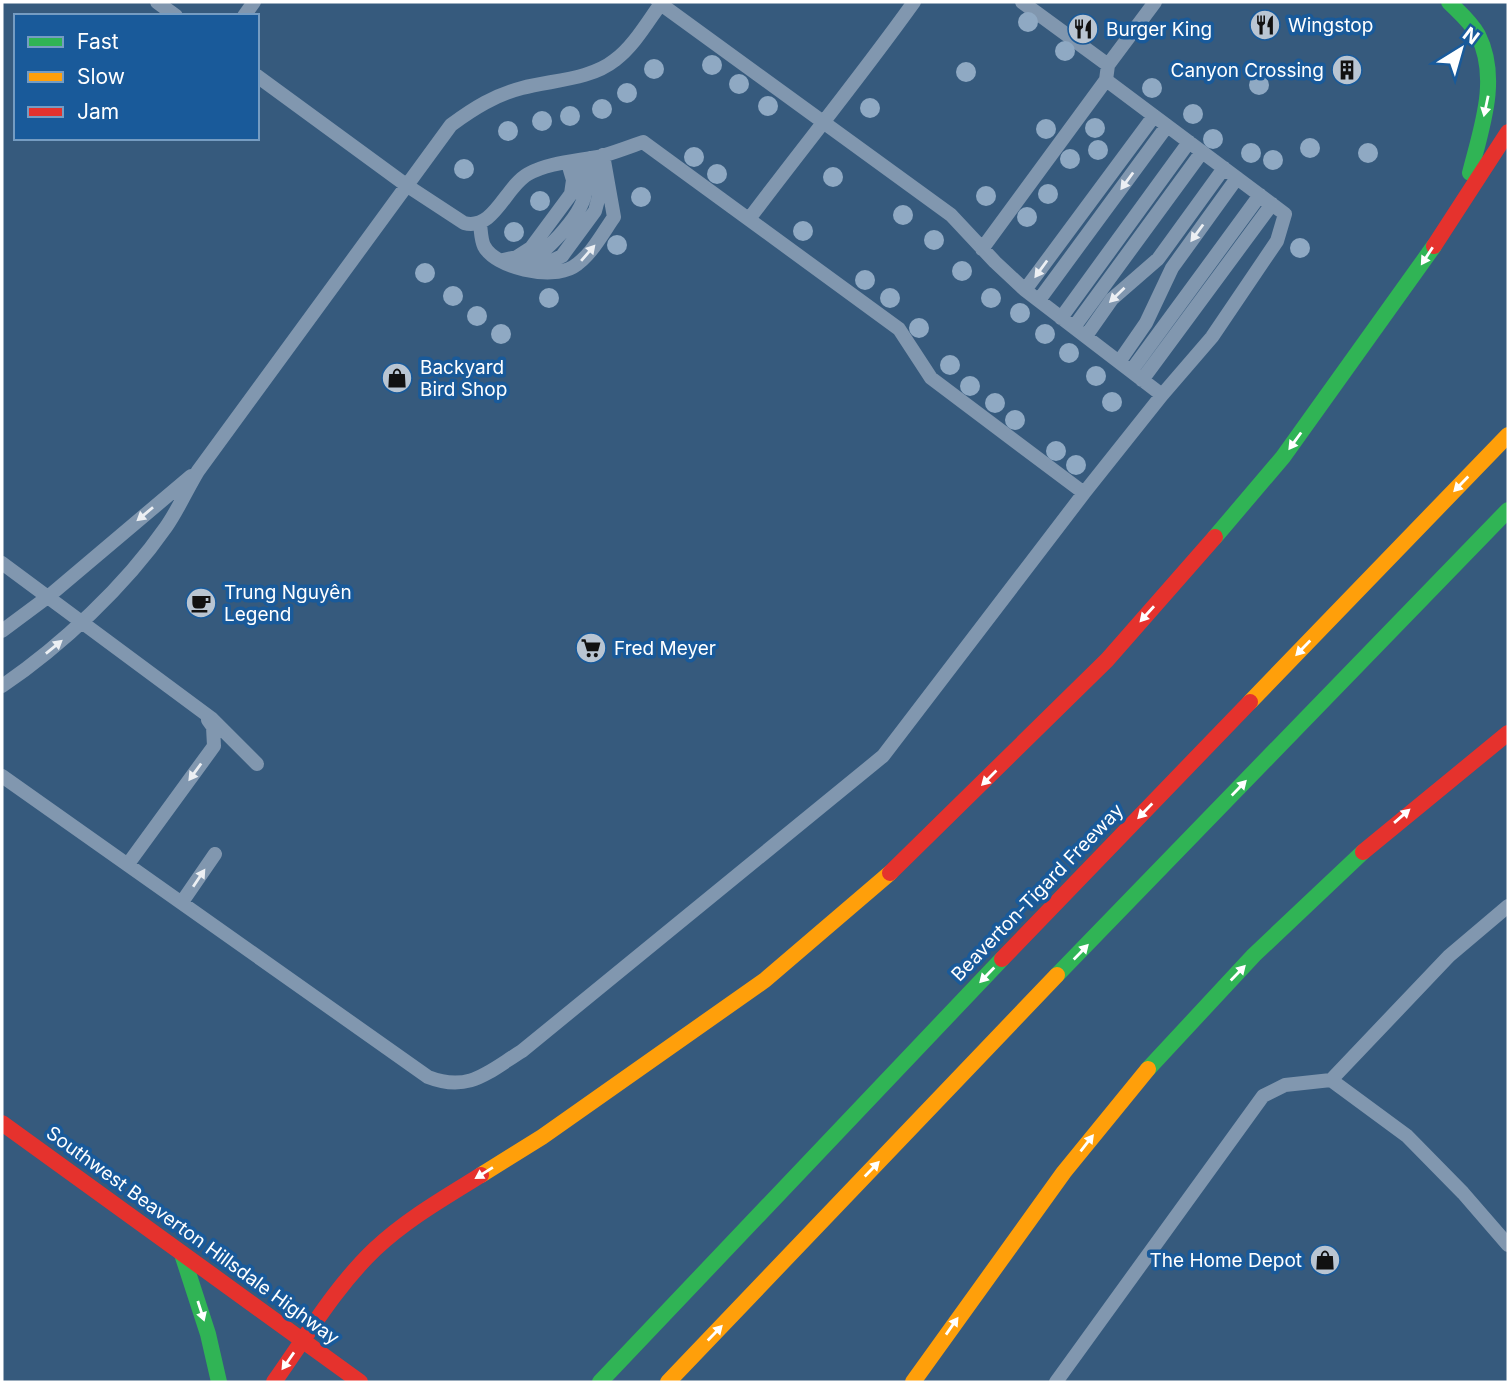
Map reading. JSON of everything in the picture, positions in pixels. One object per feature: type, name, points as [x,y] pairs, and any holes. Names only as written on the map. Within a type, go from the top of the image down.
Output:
[{"type":"main road","points":[[1449,2],[1477,32],[1485,55],[1490,85],[1464,199]]},
{"type":"main road","points":[[274,1382],[340,1288],[373,1250],[413,1217],[542,1137],[765,980],[921,845],[1107,660],[1220,532],[1292,445],[1423,264],[1508,132]]},
{"type":"main road","name":"Beaverton-Tigard Freeway","points":[[600,1382],[891,1074],[1508,435]]},
{"type":"main road","points":[[668,1382],[1508,510]]},
{"type":"main road","points":[[913,1382],[1022,1228],[1117,1105],[1182,1031],[1286,922],[1351,860],[1436,787],[1508,733]]},
{"type":"main road","name":"Southwest Beaverton Hillsdale Highway","points":[[2,1123],[360,1382]]},
{"type":"main road","points":[[182,1254],[208,1334],[219,1382]]},
{"type":"lane","points":[[157,2],[173,14]]},
{"type":"lane","points":[[749,219],[914,2]]},
{"type":"lane","points":[[1022,2],[1108,65]]},
{"type":"lane","points":[[982,248],[1106,80],[1108,65],[1154,2]]},
{"type":"lane","points":[[2,686],[60,642],[81,622],[115,588],[166,526],[198,471],[451,125],[476,106],[497,96],[606,66],[623,54],[660,3],[951,215],[1026,290],[1162,395]]},
{"type":"lane","points":[[259,77],[406,186],[472,226],[489,218],[512,187],[530,173],[643,142],[899,329],[931,379],[1084,493]]},
{"type":"lane","points":[[2,776],[428,1077],[454,1084],[469,1083],[522,1051],[883,755],[1084,493],[1212,337],[1277,241],[1285,214],[1106,80]]},
{"type":"lane","points":[[1026,290],[1154,116]]},
{"type":"lane","points":[[1039,300],[1167,126]]},
{"type":"lane","points":[[1061,318],[1189,142]]},
{"type":"lane","points":[[1074,327],[1202,152]]},
{"type":"lane","points":[[480,224],[482,243],[498,261],[541,273],[570,269],[587,256],[614,217],[585,159]]},
{"type":"lane","points":[[498,261],[517,257],[531,247],[570,194],[573,180],[585,159]]},
{"type":"lane","points":[[515,267],[531,261],[551,247],[583,202],[586,184],[585,159]]},
{"type":"lane","points":[[1086,336],[1112,299],[1158,259],[1224,169]]},
{"type":"lane","points":[[1131,371],[1146,323],[1172,268],[1237,178]]},
{"type":"lane","points":[[1131,371],[1260,195]]},
{"type":"lane","points":[[1131,371],[1272,204]]},
{"type":"lane","points":[[2,631],[49,596],[198,471]]},
{"type":"lane","points":[[2,563],[204,713],[257,764]]},
{"type":"lane","points":[[128,864],[214,746],[213,727],[204,713]]},
{"type":"lane","points":[[182,902],[215,854]]},
{"type":"lane","points":[[1056,1382],[1263,1096],[1285,1085],[1331,1080],[1449,956],[1508,906]]},
{"type":"lane","points":[[1331,1080],[1407,1136],[1463,1193],[1508,1245]]},
{"type":"traffic: fast","points":[[1449,2],[1478,35],[1488,69],[1483,122],[1470,173]]},
{"type":"traffic: fast","points":[[1215,537],[1283,457],[1434,246]]},
{"type":"traffic: fast","points":[[1057,975],[1508,510]]},
{"type":"traffic: fast","points":[[1148,1069],[1254,955],[1363,852]]},
{"type":"traffic: fast","points":[[600,1382],[1002,959]]},
{"type":"traffic: fast","points":[[182,1254],[208,1334],[219,1382]]},
{"type":"traffic: slow","points":[[1250,702],[1508,435]]},
{"type":"traffic: slow","points":[[481,1175],[542,1137],[765,980],[890,873]]},
{"type":"traffic: slow","points":[[668,1382],[1057,975]]},
{"type":"traffic: slow","points":[[913,1382],[1064,1172],[1148,1069]]},
{"type":"traffic: jam","points":[[1434,246],[1508,132]]},
{"type":"traffic: jam","points":[[890,873],[1107,660],[1215,537]]},
{"type":"traffic: jam","points":[[1002,959],[1250,702]]},
{"type":"traffic: jam","points":[[1363,852],[1508,733]]},
{"type":"traffic: jam","points":[[2,1123],[360,1382]]},
{"type":"traffic: jam","points":[[274,1382],[334,1296],[360,1264],[413,1218],[481,1175]]},
{"type":"place","name":"Wingstop","points":[[1265,25]]},
{"type":"place","name":"Burger King","points":[[1083,29]]},
{"type":"place","name":"Canyon Crossing","points":[[1347,70]]},
{"type":"place","name":"Backyard Bird Shop","points":[[397,378]]},
{"type":"place","name":"Trung Nguyên Legend","points":[[201,603]]},
{"type":"place","name":"Fred Meyer","points":[[591,648]]},
{"type":"place","name":"The Home Depot","points":[[1325,1260]]}]
